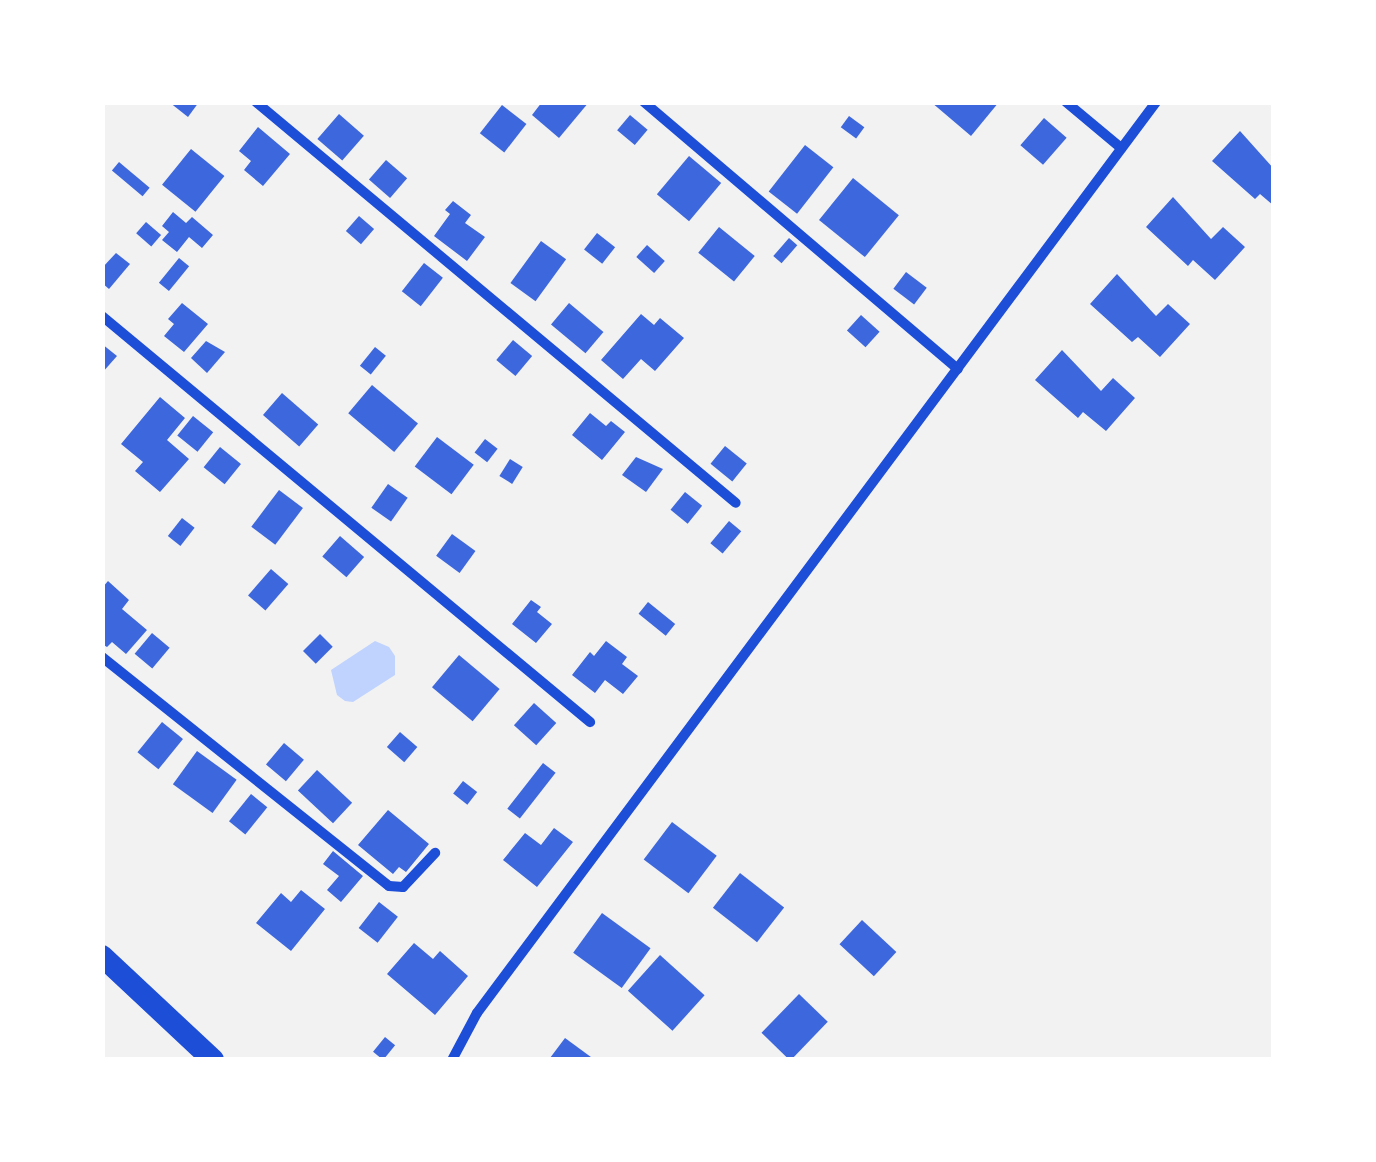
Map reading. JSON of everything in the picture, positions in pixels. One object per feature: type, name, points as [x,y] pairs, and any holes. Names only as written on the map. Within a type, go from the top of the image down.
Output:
[{"type":"main road","points":[[102,956],[212,1060]]},
{"type":"street","points":[[256,102],[736,503]]},
{"type":"street","points":[[644,102],[958,369]]},
{"type":"street","points":[[1066,102],[1121,148]]},
{"type":"street","points":[[452,1060],[477,1013],[1156,102]]},
{"type":"street","points":[[102,316],[590,722]]},
{"type":"street","points":[[102,656],[389,886],[403,888],[434,853]]},
{"type":"water","points":[[375,641],[389,647],[395,656],[395,675],[353,702],[345,701],[337,695],[331,670]]},
{"type":"building","points":[[169,102],[199,102],[188,117]]},
{"type":"building","points":[[542,102],[589,102],[559,138],[532,115]]},
{"type":"building","points":[[931,102],[999,102],[971,136]]},
{"type":"building","points":[[502,105],[526,124],[504,152],[480,133]]},
{"type":"building","points":[[339,114],[364,136],[342,161],[317,139]]},
{"type":"building","points":[[630,115],[648,130],[635,145],[617,130]]},
{"type":"building","points":[[849,116],[864,127],[856,138],[841,127]]},
{"type":"building","points":[[1044,118],[1067,138],[1043,165],[1020,145]]},
{"type":"building","points":[[258,127],[290,154],[263,186],[244,170],[251,161],[239,151]]},
{"type":"building","points":[[1240,131],[1274,169],[1274,206],[1260,194],[1255,199],[1212,161]]},
{"type":"building","points":[[805,145],[833,167],[797,214],[769,191]]},
{"type":"building","points":[[191,149],[224,176],[195,212],[162,185]]},
{"type":"building","points":[[689,156],[721,183],[689,221],[657,194]]},
{"type":"building","points":[[386,160],[407,178],[390,198],[369,180]]},
{"type":"building","points":[[119,162],[150,188],[143,196],[112,170]]},
{"type":"building","points":[[853,178],[899,215],[865,257],[819,220]]},
{"type":"building","points":[[1173,197],[1211,239],[1223,227],[1245,247],[1215,280],[1193,260],[1188,266],[1146,227]]},
{"type":"building","points":[[453,201],[471,215],[465,223],[485,237],[467,261],[434,236],[450,214],[445,210]]},
{"type":"building","points":[[173,212],[186,223],[192,217],[213,235],[202,248],[189,237],[177,252],[162,240],[169,232],[162,226]]},
{"type":"building","points":[[359,216],[374,229],[361,244],[346,231]]},
{"type":"building","points":[[146,222],[161,235],[151,246],[136,233]]},
{"type":"building","points":[[719,227],[755,256],[734,282],[698,253]]},
{"type":"building","points":[[597,233],[615,247],[602,264],[584,250]]},
{"type":"building","points":[[789,238],[797,245],[782,263],[773,256]]},
{"type":"building","points":[[541,241],[566,259],[536,301],[510,283]]},
{"type":"building","points":[[647,245],[665,261],[654,273],[636,257]]},
{"type":"building","points":[[116,253],[130,264],[109,289],[102,283],[102,268]]},
{"type":"building","points":[[179,258],[189,266],[169,291],[159,283]]},
{"type":"building","points":[[424,263],[443,278],[421,306],[402,291]]},
{"type":"building","points":[[906,272],[927,288],[914,304],[893,289]]},
{"type":"building","points":[[1117,274],[1156,316],[1168,304],[1190,324],[1160,357],[1138,337],[1132,342],[1090,304]]},
{"type":"building","points":[[182,303],[208,324],[184,352],[164,336],[174,324],[168,319]]},
{"type":"building","points":[[569,303],[603,332],[585,353],[551,324]]},
{"type":"building","points":[[641,314],[654,325],[660,318],[684,338],[655,371],[641,359],[623,379],[601,360]]},
{"type":"building","points":[[861,315],[880,332],[866,347],[847,331]]},
{"type":"building","points":[[513,340],[532,356],[515,376],[496,360]]},
{"type":"building","points":[[206,341],[225,352],[207,373],[191,358]]},
{"type":"building","points":[[102,344],[117,356],[102,373]]},
{"type":"building","points":[[375,347],[386,356],[371,374],[360,366]]},
{"type":"building","points":[[1062,350],[1101,391],[1113,378],[1135,398],[1106,431],[1083,412],[1078,418],[1035,380]]},
{"type":"building","points":[[372,385],[418,424],[394,452],[348,413]]},
{"type":"building","points":[[282,393],[318,424],[299,446],[263,415]]},
{"type":"building","points":[[160,397],[185,418],[167,440],[189,459],[160,492],[135,471],[143,462],[121,444]]},
{"type":"building","points":[[590,413],[606,426],[611,421],[625,432],[602,460],[572,435]]},
{"type":"building","points":[[193,416],[213,432],[197,452],[177,435]]},
{"type":"building","points":[[437,437],[474,465],[451,494],[415,467]]},
{"type":"building","points":[[485,439],[498,449],[487,462],[475,452]]},
{"type":"building","points":[[725,446],[747,464],[732,481],[711,464]]},
{"type":"building","points":[[220,447],[241,464],[225,484],[204,467]]},
{"type":"building","points":[[636,457],[663,469],[646,492],[622,475]]},
{"type":"building","points":[[510,459],[523,467],[512,484],[499,476]]},
{"type":"building","points":[[388,484],[408,498],[391,522],[371,508]]},
{"type":"building","points":[[279,490],[303,508],[275,545],[251,527]]},
{"type":"building","points":[[685,492],[702,506],[688,524],[671,510]]},
{"type":"building","points":[[182,518],[195,528],[180,546],[168,536]]},
{"type":"building","points":[[729,521],[741,531],[723,553],[710,543]]},
{"type":"building","points":[[452,534],[475,551],[460,573],[436,556]]},
{"type":"building","points":[[340,536],[364,557],[346,577],[322,556]]},
{"type":"building","points":[[271,569],[288,584],[265,611],[248,595]]},
{"type":"building","points":[[108,581],[129,600],[122,609],[147,630],[126,654],[112,642],[107,647],[102,644],[102,588]]},
{"type":"building","points":[[531,600],[541,607],[537,612],[552,624],[536,643],[512,624]]},
{"type":"building","points":[[648,602],[675,624],[666,636],[639,614]]},
{"type":"building","points":[[152,633],[170,648],[152,668],[135,654]]},
{"type":"building","points":[[320,634],[333,647],[316,664],[303,651]]},
{"type":"building","points":[[606,641],[627,657],[622,664],[638,676],[623,694],[605,680],[595,693],[572,675],[590,652],[594,656]]},
{"type":"building","points":[[459,655],[500,689],[473,721],[432,687]]},
{"type":"building","points":[[534,703],[556,723],[536,745],[514,725]]},
{"type":"building","points":[[162,722],[183,739],[158,769],[137,752]]},
{"type":"building","points":[[400,732],[417,747],[404,762],[387,747]]},
{"type":"building","points":[[284,743],[304,760],[286,781],[266,764]]},
{"type":"building","points":[[197,751],[237,780],[213,813],[173,784]]},
{"type":"building","points":[[543,763],[556,773],[520,819],[507,809]]},
{"type":"building","points":[[317,770],[352,803],[333,823],[298,790]]},
{"type":"building","points":[[463,781],[477,792],[467,805],[453,794]]},
{"type":"building","points":[[251,794],[267,807],[245,834],[229,821]]},
{"type":"building","points":[[388,810],[429,844],[406,872],[399,867],[393,874],[358,845]]},
{"type":"building","points":[[672,822],[717,856],[688,893],[644,860]]},
{"type":"building","points":[[554,828],[573,842],[537,887],[503,860],[525,833],[541,845]]},
{"type":"building","points":[[333,851],[363,876],[341,902],[327,890],[339,876],[323,864]]},
{"type":"building","points":[[740,873],[784,907],[757,942],[713,908]]},
{"type":"building","points":[[301,890],[325,909],[291,951],[256,923],[281,893],[291,902]]},
{"type":"building","points":[[379,902],[398,917],[378,943],[359,928]]},
{"type":"building","points":[[602,913],[651,948],[622,988],[573,953]]},
{"type":"building","points":[[862,920],[896,952],[874,976],[839,944]]},
{"type":"building","points":[[414,943],[433,959],[440,951],[468,976],[435,1015],[387,974]]},
{"type":"building","points":[[660,955],[705,995],[672,1031],[628,991]]},
{"type":"building","points":[[799,994],[828,1022],[791,1060],[761,1033]]},
{"type":"building","points":[[385,1037],[395,1045],[383,1060],[373,1052]]},
{"type":"building","points":[[565,1038],[595,1060],[550,1058]]}]
